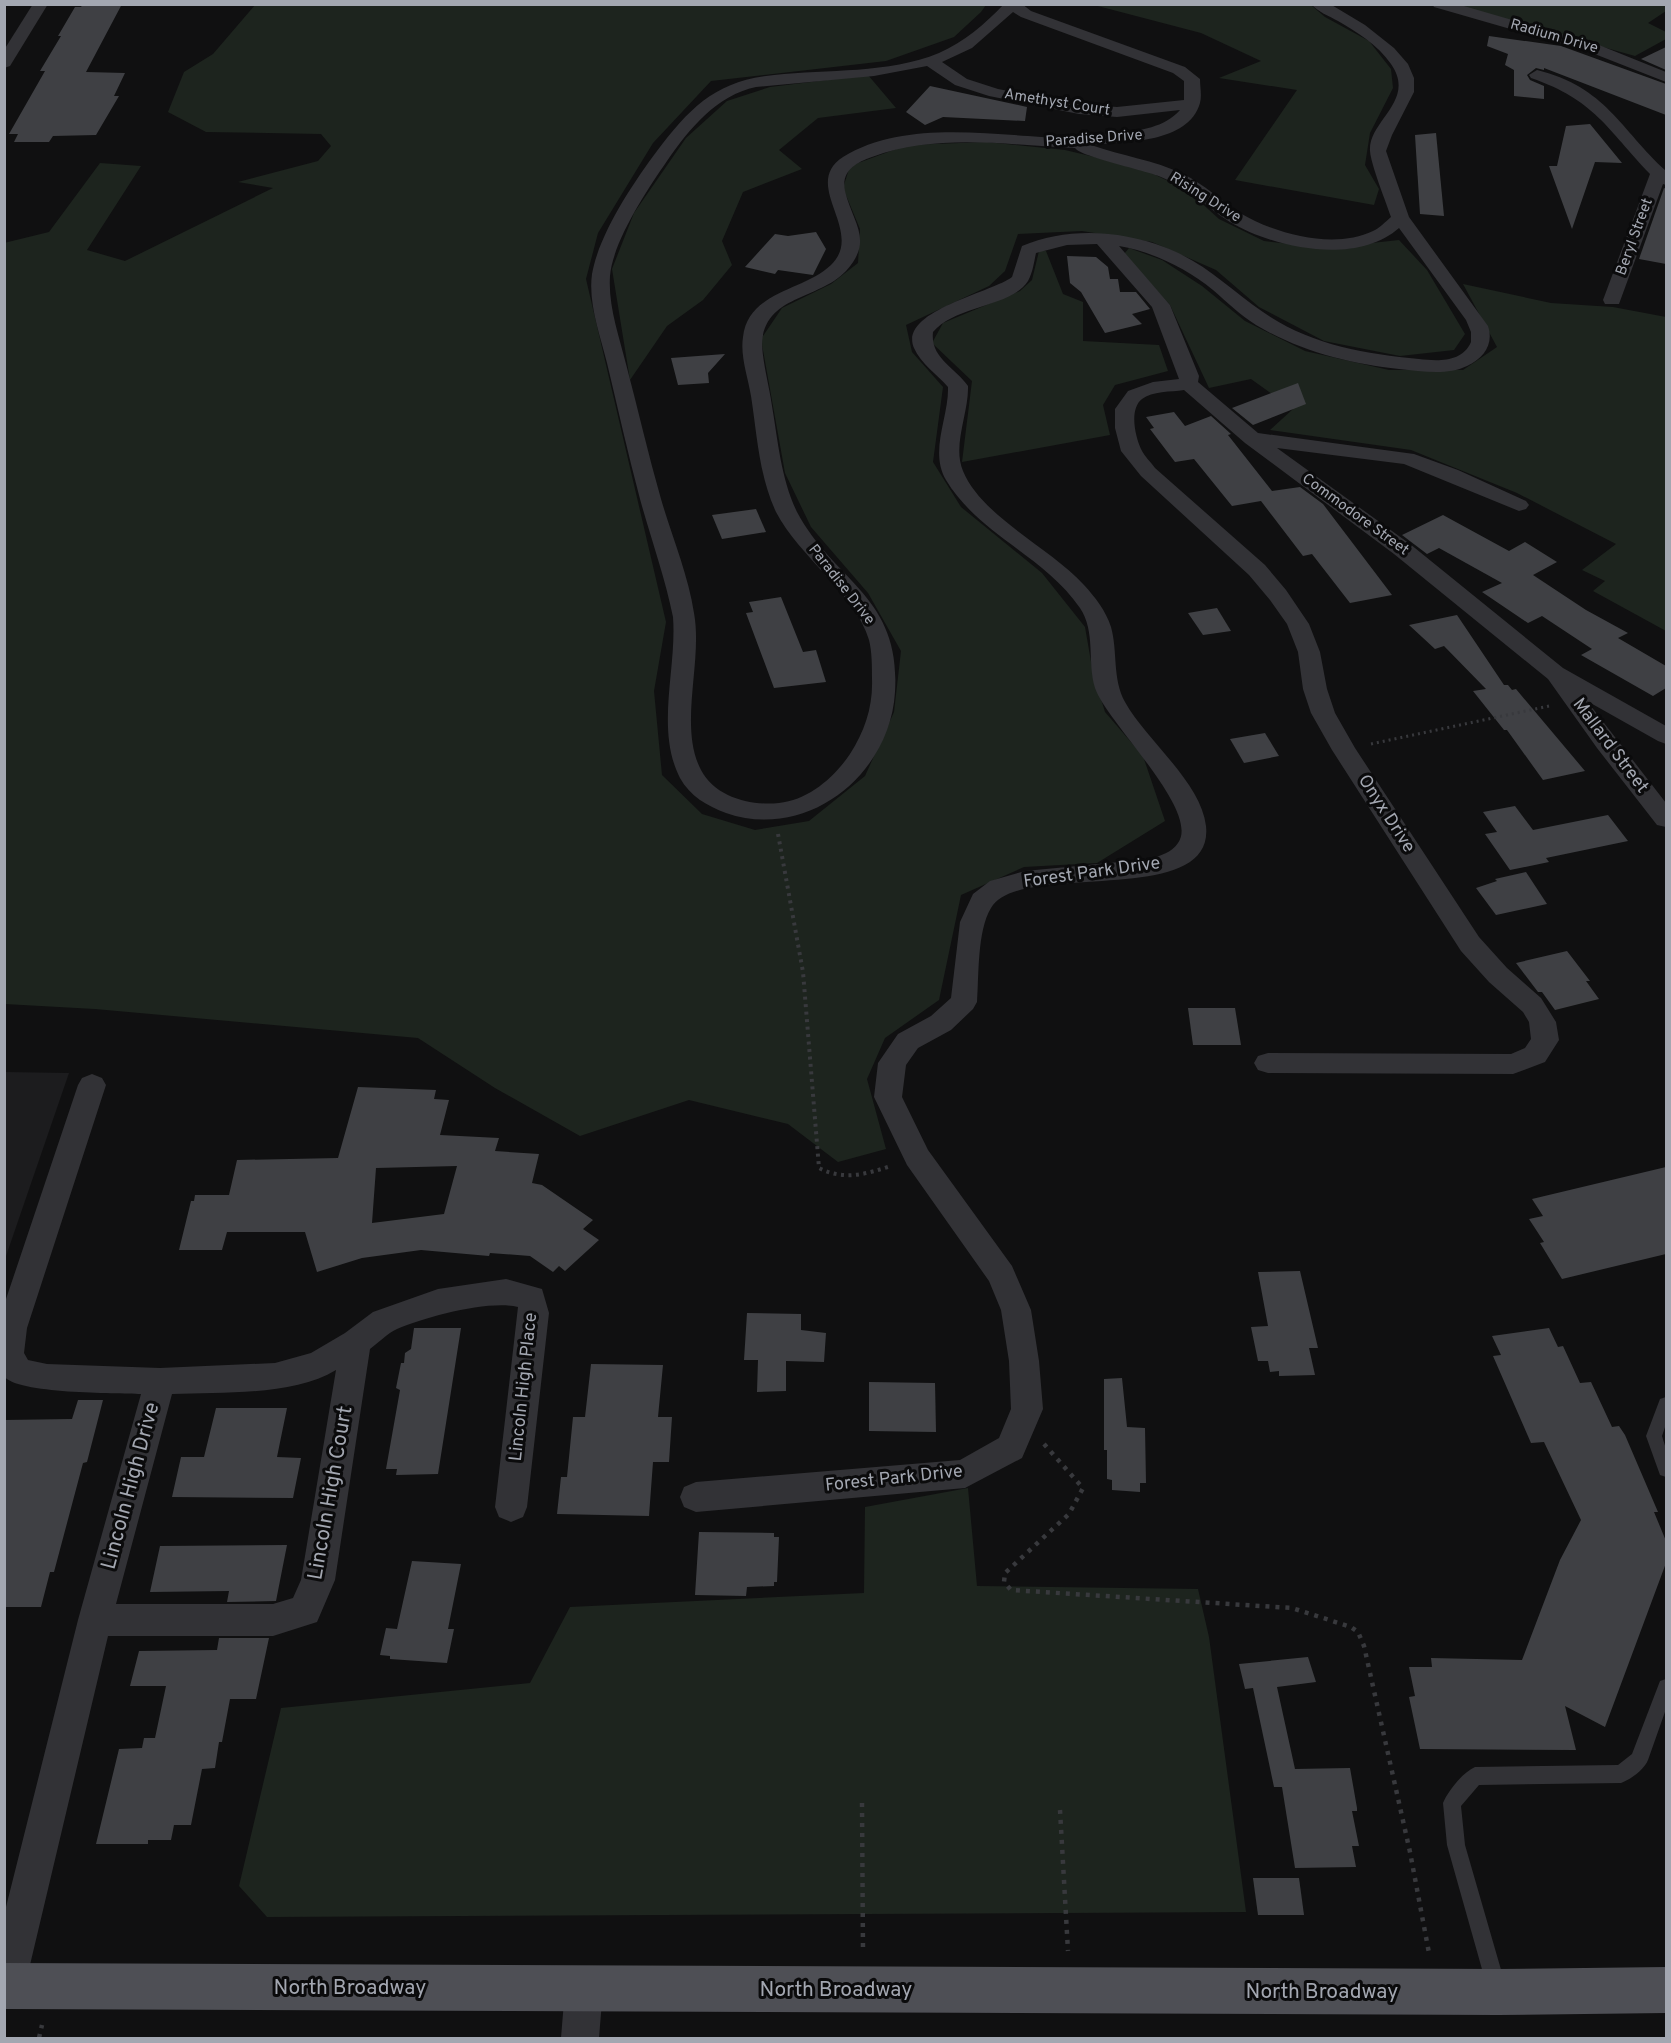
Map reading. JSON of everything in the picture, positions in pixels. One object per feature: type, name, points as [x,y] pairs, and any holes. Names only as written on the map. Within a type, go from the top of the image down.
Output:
[{"type":"main road","name":"North Broadway","points":[[5,1986],[1436,1992],[1666,1990]]},
{"type":"street","points":[[4,63],[41,4]]},
{"type":"street","name":"Forest Park Drive","points":[[696,1497],[965,1474],[1011,1448],[1027,1409],[1024,1361],[1016,1310],[1001,1275],[917,1157],[888,1097],[892,1063],[908,1041],[941,1023],[964,1002],[973,923],[983,899],[1003,885],[1040,878],[1150,868],[1178,860],[1191,844],[1192,824],[1187,802],[1168,773],[1115,706],[1106,688],[1102,633],[1091,608],[1070,582],[1011,537],[980,509],[956,479],[948,463],[959,397],[958,386],[927,355],[922,343],[924,329],[937,317],[1008,290],[1021,280],[1028,250],[1041,243],[1077,239],[1140,245],[1166,255],[1214,282],[1262,320],[1295,338],[1334,352],[1373,361],[1438,366],[1459,363],[1472,356],[1480,346],[1483,333],[1475,319],[1400,218],[1378,151],[1380,140],[1407,92],[1405,76],[1383,45],[1359,27],[1318,4]]},
{"type":"street","name":"Radium Drive","points":[[1438,4],[1593,48],[1666,76]]},
{"type":"street","points":[[1013,5],[1026,14],[1179,70],[1192,79],[1192,104]]},
{"type":"street","name":"Paradise Drive","points":[[1013,5],[979,36],[930,61],[872,71],[784,79],[738,86],[711,100],[662,155],[639,191],[602,266],[604,312],[647,487],[683,611],[687,639],[681,694],[682,749],[692,778],[714,800],[746,810],[774,812],[796,808],[825,795],[848,777],[864,755],[877,723],[885,693],[880,638],[867,614],[819,558],[787,513],[772,469],[753,352],[753,329],[760,318],[773,305],[834,274],[845,261],[853,246],[851,229],[835,182],[838,170],[850,160],[894,143],[929,139],[1078,143],[1092,139],[1150,135],[1182,118],[1192,104]]},
{"type":"street","name":"Amethyst Court","points":[[930,61],[961,82],[995,93],[1068,107],[1118,112],[1192,104]]},
{"type":"street","points":[[1537,75],[1575,90],[1597,105],[1663,176]]},
{"type":"street","name":"Rising Drive","points":[[1078,143],[1084,149],[1149,166],[1180,179],[1235,218],[1282,237],[1335,243],[1359,241],[1381,234],[1400,218]]},
{"type":"street","name":"Beryl Street","points":[[1612,300],[1663,176]]},
{"type":"street","points":[[1104,241],[1161,305],[1189,376],[1188,384]]},
{"type":"street","name":"Commodore Street","points":[[1188,384],[1252,439],[1402,549],[1555,673],[1666,736]]},
{"type":"street","name":"Onyx Drive","points":[[1188,384],[1153,388],[1135,395],[1125,409],[1125,428],[1131,451],[1148,472],[1257,570],[1298,624],[1309,652],[1315,688],[1323,713],[1344,750],[1470,944],[1498,975],[1532,1005],[1542,1022],[1545,1040],[1535,1056],[1513,1064],[1268,1063]]},
{"type":"street","points":[[1252,439],[1407,458],[1451,474],[1519,505]]},
{"type":"street","name":"Mallard Street","points":[[1555,673],[1605,743],[1666,819]]},
{"type":"street","name":"Lincoln High Drive","points":[[5,1986],[95,1620],[160,1382],[47,1377],[18,1371],[8,1355],[12,1328],[92,1085]]},
{"type":"street","name":"Lincoln High Place","points":[[160,1382],[275,1376],[319,1364],[356,1342],[384,1321],[438,1302],[506,1292],[531,1298],[534,1312],[511,1507]]},
{"type":"street","name":"Lincoln High Court","points":[[95,1620],[273,1620],[305,1611],[318,1580],[356,1342]]},
{"type":"street","points":[[580,2038],[584,1989]]},
{"type":"lane","points":[[1666,1404],[1654,1436],[1666,1470]]},
{"type":"lane","points":[[1498,1992],[1456,1845],[1452,1803],[1475,1776],[1621,1774],[1639,1760],[1666,1687]]},
{"type":"path","points":[[1344,750],[1575,700]]},
{"type":"path","points":[[774,812],[803,972],[819,1168],[831,1176],[850,1176],[867,1174],[917,1157]]},
{"type":"path","points":[[1011,1448],[1042,1441],[1083,1488],[1069,1514],[1005,1573],[1004,1582],[1011,1590],[1292,1608],[1327,1620],[1346,1622],[1356,1629],[1364,1646],[1410,1852],[1436,1992]]},
{"type":"path","points":[[862,1803],[864,1990]]},
{"type":"path","points":[[1060,1810],[1070,1991]]},
{"type":"shaded area","points":[[255,5],[986,5],[954,37],[886,61],[711,81],[653,143],[598,233],[586,279],[666,622],[654,691],[662,775],[702,814],[755,830],[809,821],[865,776],[894,712],[901,651],[868,593],[811,527],[785,473],[761,339],[782,308],[831,284],[858,263],[860,229],[843,188],[850,166],[907,145],[987,142],[1065,150],[1141,168],[1187,190],[1219,219],[1264,241],[1326,248],[1399,240],[1427,270],[1465,334],[1454,350],[1400,356],[1324,341],[1259,307],[1216,270],[1152,242],[1082,231],[1018,234],[1005,271],[989,286],[906,325],[912,352],[943,387],[933,462],[961,507],[1042,573],[1085,627],[1093,673],[1105,712],[1143,756],[1165,821],[1097,863],[1024,867],[961,895],[939,1000],[885,1038],[867,1079],[886,1149],[838,1162],[788,1124],[689,1100],[580,1136],[495,1088],[418,1038],[95,1009],[5,1004],[4,243],[49,232],[100,163],[141,166],[87,250],[125,261],[273,188],[238,182],[318,161],[331,146],[321,134],[206,132],[168,112],[184,72],[213,54]]},
{"type":"shaded area","points":[[1094,5],[1311,5],[1325,17],[1369,41],[1391,69],[1393,88],[1370,133],[1365,165],[1379,189],[1374,205],[1235,180],[1297,90],[1219,78],[1261,61],[1201,33]]},
{"type":"shaded area","points":[[1452,5],[1666,5],[1666,11],[1648,23],[1666,32],[1666,39],[1635,56]]},
{"type":"shaded area","points":[[868,75],[896,108],[818,118],[779,150],[802,169],[743,192],[722,241],[732,265],[703,300],[667,326],[630,380],[612,269],[634,213],[686,138],[727,101],[770,87]]},
{"type":"shaded area","points":[[1129,248],[1162,260],[1202,286],[1245,321],[1305,351],[1389,370],[1463,370],[1497,347],[1463,284],[1551,303],[1613,307],[1666,317],[1666,631],[1593,591],[1605,581],[1582,570],[1616,544],[1517,493],[1411,450],[1270,430],[1293,409],[1251,379],[1209,388],[1170,305],[1124,254]]},
{"type":"shaded area","points":[[1039,251],[1046,251],[1063,294],[1083,302],[1083,341],[1159,345],[1168,371],[1115,385],[1103,405],[1110,435],[962,462],[972,381],[932,343],[943,323],[1020,291],[1032,280]]},
{"type":"shaded area","points":[[4,1072],[69,1073],[5,1259]]},
{"type":"shaded area","points":[[968,1488],[977,1586],[1198,1589],[1209,1637],[1246,1912],[267,1917],[239,1886],[281,1708],[530,1683],[570,1607],[864,1593],[865,1507]]},
{"type":"building","points":[[83,4],[122,4],[86,72],[125,73],[114,96],[119,96],[96,135],[53,136],[49,142],[14,142],[18,134],[9,134],[45,71],[40,71],[75,7],[81,7]]},
{"type":"building","points":[[1489,36],[1561,46],[1666,84],[1666,115],[1544,68],[1544,70],[1536,68],[1527,75],[1530,80],[1544,86],[1544,99],[1514,96],[1514,70],[1505,65],[1508,54],[1487,46]]},
{"type":"building","points":[[1666,47],[1666,70],[1641,59]]},
{"type":"building","points":[[930,86],[1027,107],[1025,121],[943,117],[925,125],[906,112]]},
{"type":"building","points":[[1590,124],[1622,163],[1595,162],[1572,229],[1549,166],[1557,166],[1566,126]]},
{"type":"building","points":[[1436,133],[1444,216],[1420,214],[1415,135]]},
{"type":"building","points":[[1664,188],[1666,189],[1666,264],[1639,259]]},
{"type":"building","points":[[816,232],[826,249],[813,275],[778,270],[775,274],[745,267],[775,234],[788,236]]},
{"type":"building","points":[[1067,256],[1096,257],[1108,267],[1110,279],[1118,279],[1120,292],[1136,292],[1150,309],[1132,314],[1142,324],[1105,333],[1081,292],[1070,283]]},
{"type":"building","points":[[725,354],[708,373],[709,383],[678,385],[671,358]]},
{"type":"building","points":[[1298,383],[1306,404],[1253,425],[1232,408]]},
{"type":"building","points":[[1174,412],[1185,426],[1211,416],[1231,434],[1228,435],[1272,491],[1300,487],[1323,504],[1392,595],[1350,603],[1312,554],[1303,556],[1261,501],[1232,506],[1194,459],[1175,462],[1150,429],[1154,428],[1146,417]]},
{"type":"building","points":[[756,509],[766,532],[722,539],[712,515]]},
{"type":"building","points":[[1443,515],[1509,551],[1525,542],[1557,562],[1533,575],[1586,610],[1628,633],[1618,638],[1666,666],[1666,688],[1653,696],[1581,655],[1592,649],[1542,616],[1528,623],[1482,592],[1502,583],[1439,548],[1427,554],[1402,535]]},
{"type":"building","points":[[781,597],[803,652],[816,650],[826,682],[774,688],[746,613],[753,612],[749,602]]},
{"type":"building","points":[[1217,608],[1231,631],[1203,635],[1188,613]]},
{"type":"building","points":[[1457,615],[1504,685],[1508,685],[1512,690],[1516,689],[1585,771],[1543,780],[1507,730],[1504,730],[1473,691],[1486,689],[1444,646],[1435,649],[1409,625]]},
{"type":"building","points":[[1265,733],[1279,756],[1244,763],[1230,739]]},
{"type":"building","points":[[1515,806],[1533,830],[1608,815],[1628,841],[1546,858],[1549,862],[1510,870],[1485,834],[1497,832],[1483,812]]},
{"type":"building","points":[[1526,872],[1547,904],[1496,915],[1476,888],[1497,881],[1495,879]]},
{"type":"building","points":[[1567,951],[1590,981],[1586,981],[1599,999],[1555,1010],[1516,963]]},
{"type":"building","points":[[1188,1008],[1235,1008],[1241,1045],[1193,1045]]},
{"type":"building","points":[[358,1087],[436,1090],[434,1099],[449,1100],[440,1135],[499,1138],[495,1151],[539,1154],[532,1183],[542,1185],[593,1220],[583,1229],[599,1240],[565,1271],[559,1266],[553,1272],[530,1256],[490,1253],[489,1256],[421,1250],[362,1258],[317,1272],[305,1232],[227,1232],[222,1250],[179,1250],[191,1201],[194,1201],[195,1195],[229,1195],[237,1160],[338,1158]],"holes":[[[457,1166],[444,1214],[372,1223],[376,1168]]]},
{"type":"building","points":[[1666,1167],[1666,1254],[1562,1279],[1540,1243],[1544,1242],[1529,1219],[1543,1216],[1532,1199]]},
{"type":"building","points":[[1300,1271],[1318,1348],[1309,1348],[1315,1375],[1279,1376],[1279,1371],[1270,1372],[1268,1361],[1258,1361],[1251,1327],[1268,1326],[1258,1272]]},
{"type":"building","points":[[747,1313],[801,1314],[801,1330],[826,1333],[824,1362],[786,1361],[786,1391],[757,1392],[758,1360],[744,1360]]},
{"type":"building","points":[[414,1328],[461,1328],[438,1474],[396,1475],[397,1469],[386,1469],[400,1390],[396,1388],[401,1363],[404,1363],[405,1353],[411,1349]]},
{"type":"building","points":[[1549,1328],[1558,1347],[1563,1346],[1580,1383],[1591,1382],[1612,1427],[1619,1426],[1625,1435],[1658,1512],[1654,1512],[1666,1541],[1666,1563],[1605,1727],[1565,1706],[1576,1750],[1420,1749],[1409,1697],[1415,1696],[1409,1667],[1432,1667],[1431,1658],[1522,1660],[1560,1560],[1581,1520],[1544,1442],[1531,1443],[1493,1356],[1501,1355],[1492,1336]]},
{"type":"building","points":[[591,1364],[663,1365],[658,1417],[672,1417],[669,1462],[653,1462],[649,1516],[557,1514],[561,1477],[567,1477],[573,1417],[585,1417]]},
{"type":"building","points":[[1122,1378],[1127,1427],[1145,1428],[1146,1483],[1140,1483],[1140,1492],[1112,1490],[1112,1480],[1107,1479],[1107,1450],[1104,1450],[1104,1379]]},
{"type":"building","points":[[869,1382],[935,1383],[936,1432],[869,1431]]},
{"type":"building","points":[[78,1400],[103,1400],[87,1462],[83,1463],[54,1572],[50,1572],[41,1607],[4,1607],[4,1420],[72,1419]]},
{"type":"building","points":[[216,1408],[287,1408],[277,1457],[301,1458],[293,1498],[172,1497],[181,1457],[204,1457]]},
{"type":"building","points":[[699,1532],[774,1533],[774,1537],[779,1537],[777,1582],[774,1582],[774,1586],[747,1587],[746,1596],[695,1595]]},
{"type":"building","points":[[287,1545],[276,1601],[227,1602],[229,1591],[150,1592],[160,1546]]},
{"type":"building","points":[[412,1561],[461,1564],[448,1629],[454,1629],[447,1663],[390,1659],[390,1656],[380,1655],[386,1628],[397,1629]]},
{"type":"building","points":[[219,1638],[269,1638],[256,1699],[230,1699],[215,1768],[202,1769],[191,1825],[174,1825],[171,1840],[148,1840],[148,1844],[96,1844],[119,1749],[142,1748],[144,1738],[155,1738],[166,1686],[130,1686],[139,1651],[217,1650]]},
{"type":"building","points":[[1308,1657],[1316,1682],[1277,1687],[1295,1769],[1350,1768],[1357,1808],[1357,1811],[1352,1811],[1359,1846],[1352,1846],[1356,1867],[1295,1868],[1282,1787],[1274,1787],[1253,1688],[1245,1689],[1239,1664]]},
{"type":"building","points":[[1253,1878],[1299,1878],[1304,1915],[1258,1915]]}]
